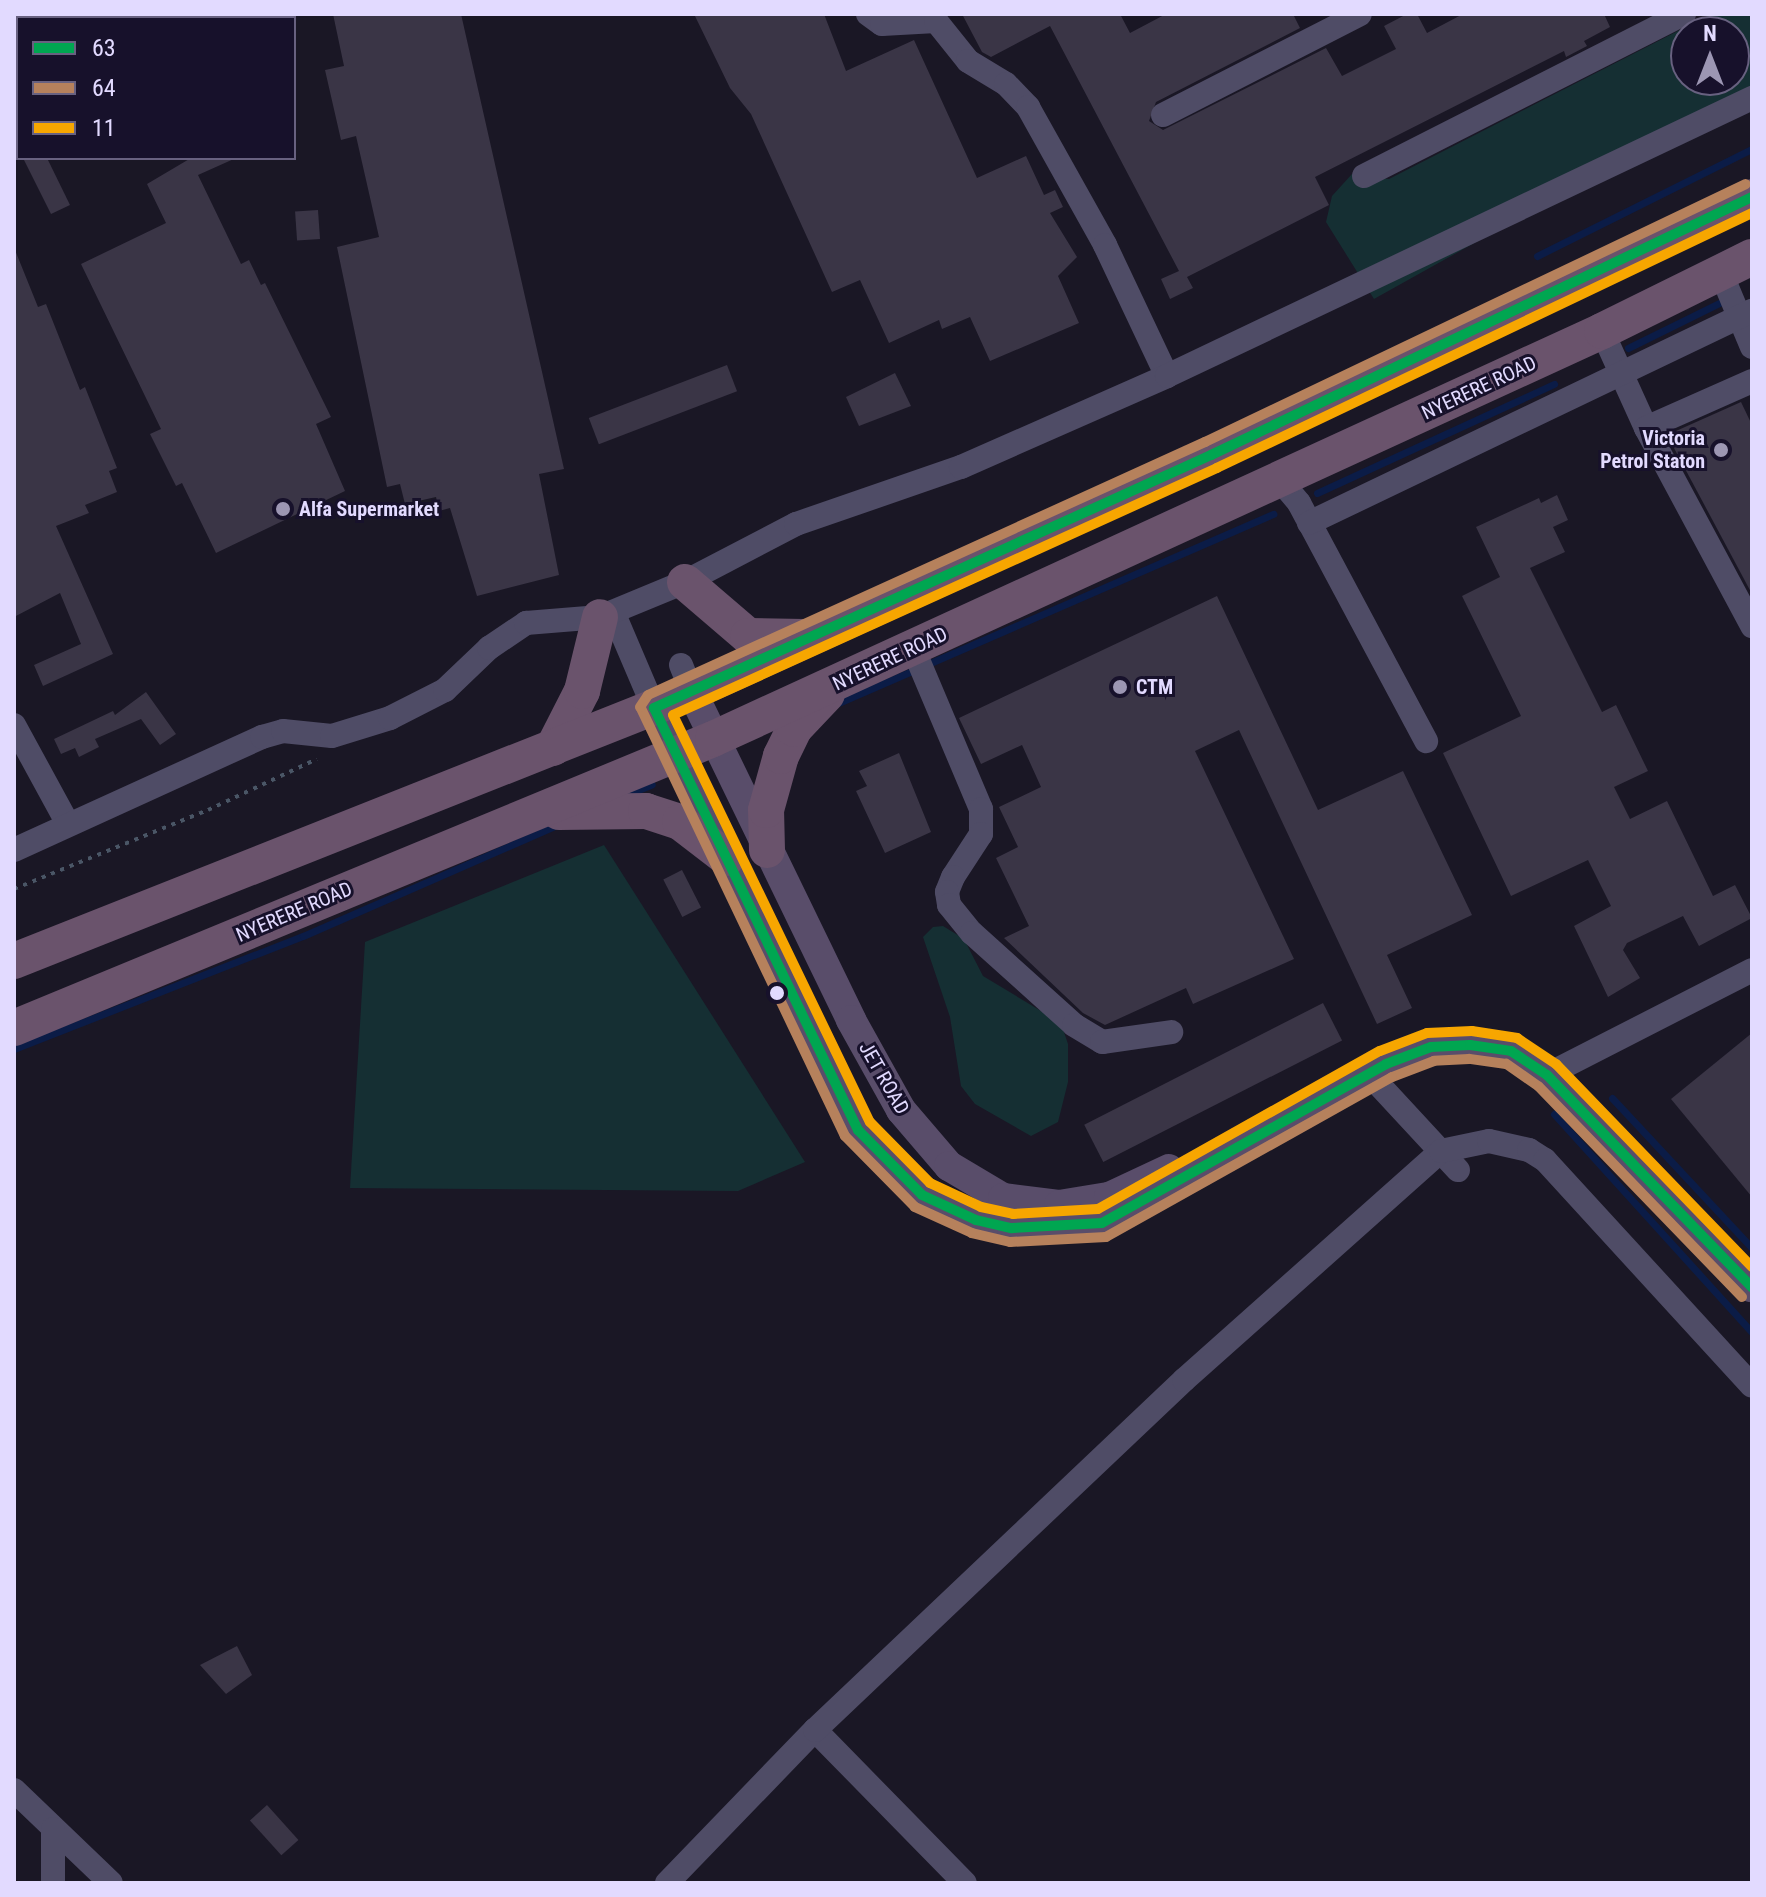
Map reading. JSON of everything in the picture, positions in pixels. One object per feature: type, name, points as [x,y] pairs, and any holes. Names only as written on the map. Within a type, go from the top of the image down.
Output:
[{"type":"highway","points":[[14,961],[654,708],[687,678],[814,637],[1752,197]]},
{"type":"highway","name":"NYERERE ROAD","points":[[14,1028],[713,739],[1602,331],[1736,265]]},
{"type":"highway","points":[[685,582],[748,636],[814,637]]},
{"type":"highway","points":[[553,748],[582,691],[607,614]]},
{"type":"highway","points":[[767,850],[771,785],[794,729],[813,705],[851,677]]},
{"type":"highway","points":[[521,818],[572,810],[646,811],[698,833],[727,858]]},
{"type":"main road","name":"JET ROAD","points":[[687,678],[767,850],[901,1110],[949,1166],[1003,1198],[1059,1205],[1109,1197],[1214,1147],[1275,1128]]},
{"type":"main road","name":"JET ROAD","points":[[654,708],[858,1130],[922,1195],[976,1220],[1012,1228],[1102,1223],[1369,1074],[1431,1047],[1470,1045],[1511,1051],[1547,1075],[1752,1287]]},
{"type":"street","points":[[868,14],[882,24],[936,21],[968,61],[1006,84],[1028,107],[1105,245],[1167,376]]},
{"type":"street","points":[[1163,115],[1360,14]]},
{"type":"street","points":[[1364,176],[1639,24],[1684,14]]},
{"type":"street","points":[[14,850],[262,737],[283,731],[332,736],[390,718],[445,690],[489,648],[526,623],[607,614],[685,582],[796,524],[961,467],[1167,376],[1752,98]]},
{"type":"street","points":[[1736,265],[1752,347]]},
{"type":"street","points":[[1309,523],[1746,314]]},
{"type":"street","points":[[1602,331],[1646,428],[1752,626]]},
{"type":"street","points":[[1646,428],[1752,381]]},
{"type":"street","points":[[1279,479],[1309,523],[1426,741]]},
{"type":"street","name":"JET ROAD","points":[[607,614],[654,708]]},
{"type":"street","points":[[913,648],[981,809],[981,834],[953,877],[947,892],[949,905],[1050,1004],[1102,1042],[1171,1032]]},
{"type":"street","points":[[14,725],[68,824]]},
{"type":"street","points":[[1547,1075],[1752,970]]},
{"type":"street","points":[[1369,1074],[1458,1170]]},
{"type":"street","points":[[667,1883],[815,1730],[1184,1380],[1441,1151],[1489,1141],[1529,1150],[1545,1160],[1752,1386]]},
{"type":"street","points":[[815,1730],[965,1883]]},
{"type":"street","points":[[14,1790],[106,1880]]},
{"type":"street","points":[[53,1829],[53,1883]]},
{"type":"path","points":[[14,889],[208,810],[313,760]]},
{"type":"green space","points":[[1752,14],[1752,88],[1750,16],[1707,16]]},
{"type":"green space","points":[[1670,35],[1670,96],[1738,96],[1374,299],[1326,222],[1332,196],[1352,174],[1389,179]]},
{"type":"green space","points":[[604,845],[805,1162],[738,1191],[350,1188],[365,942]]},
{"type":"green space","points":[[943,926],[964,939],[983,976],[1061,1023],[1068,1044],[1068,1082],[1058,1122],[1031,1136],[975,1104],[961,1086],[950,1017],[923,937],[933,927]]},
{"type":"building","points":[[333,14],[461,14],[564,469],[539,474],[559,575],[477,596],[450,508],[439,511],[436,497],[405,504],[400,484],[387,487],[337,247],[379,237],[356,136],[341,140],[325,70],[344,66]]},
{"type":"building","points":[[694,14],[824,14],[846,71],[914,40],[977,178],[1026,156],[1044,195],[1055,190],[1063,207],[1050,213],[1077,257],[1058,276],[1079,323],[990,361],[970,317],[942,329],[939,320],[889,343],[860,280],[832,292],[751,114],[730,88]]},
{"type":"building","points":[[962,14],[1120,14],[1130,33],[1166,14],[1293,14],[1300,28],[1156,102],[1149,121],[1163,130],[1326,48],[1342,76],[1396,49],[1384,26],[1407,14],[1417,14],[1427,33],[1463,14],[1604,14],[1610,27],[1584,41],[1587,46],[1566,57],[1564,51],[1315,177],[1329,205],[1187,277],[1193,288],[1170,299],[1161,279],[1179,271],[1050,26],[991,57],[982,52]]},
{"type":"building","points":[[24,160],[48,160],[70,205],[51,214]]},
{"type":"building","points":[[188,160],[232,160],[198,175],[241,264],[249,260],[261,285],[265,283],[331,417],[316,424],[345,491],[216,553],[182,483],[176,486],[150,434],[161,429],[81,264],[166,223],[147,184]]},
{"type":"building","points":[[318,210],[320,239],[297,241],[295,212]]},
{"type":"building","points":[[15,250],[38,307],[46,304],[80,390],[85,387],[117,468],[109,471],[117,492],[85,505],[89,513],[56,526],[113,654],[43,686],[34,665],[81,644],[60,593],[14,617]]},
{"type":"building","points":[[727,365],[737,391],[599,444],[589,418]]},
{"type":"building","points":[[895,373],[911,406],[859,426],[846,397]]},
{"type":"building","points":[[1741,402],[1752,425],[1752,594],[1667,435]]},
{"type":"building","points":[[1557,495],[1568,520],[1553,527],[1565,552],[1530,568],[1602,712],[1616,705],[1648,771],[1614,787],[1630,819],[1667,801],[1713,896],[1735,885],[1752,918],[1699,946],[1683,916],[1627,943],[1623,950],[1640,978],[1608,997],[1574,926],[1611,906],[1588,860],[1511,896],[1443,753],[1521,716],[1462,596],[1500,577],[1476,527],[1539,498],[1541,503]]},
{"type":"building","points":[[1217,596],[1318,810],[1403,771],[1472,915],[1387,955],[1412,1008],[1377,1024],[1239,730],[1195,751],[1294,959],[1193,1004],[1186,988],[1105,1025],[1083,1013],[1004,938],[1029,926],[996,858],[1018,847],[999,807],[1041,787],[1022,745],[981,764],[959,718]]},
{"type":"building","points":[[146,692],[176,734],[160,745],[141,719],[95,739],[99,747],[79,757],[75,748],[61,754],[54,739],[113,711],[115,715]]},
{"type":"building","points":[[899,753],[931,832],[885,853],[856,791],[867,786],[859,771]]},
{"type":"building","points":[[682,870],[701,907],[682,917],[663,880]]},
{"type":"building","points":[[1323,1003],[1342,1040],[1103,1162],[1084,1125]]},
{"type":"building","points":[[1752,1033],[1752,1197],[1671,1099]]},
{"type":"building","points":[[237,1646],[252,1675],[226,1694],[200,1665]]},
{"type":"building","points":[[267,1805],[298,1840],[281,1855],[250,1820]]},
{"type":"waterway","points":[[1537,256],[1752,149]]},
{"type":"waterway","points":[[1628,348],[1719,303]]},
{"type":"waterway","points":[[1317,493],[1554,384]]},
{"type":"waterway","points":[[836,704],[1274,514]]},
{"type":"waterway","points":[[623,796],[652,784]]},
{"type":"waterway","points":[[14,1049],[303,936],[557,825]]},
{"type":"waterway","points":[[1612,1098],[1752,1248]]},
{"type":"waterway","points":[[1554,1114],[1752,1332]]},
{"type":"transit line","name":"64","points":[[1742,1297],[1538,1086],[1506,1064],[1469,1059],[1434,1061],[1392,1077],[1106,1237],[1010,1242],[972,1233],[915,1207],[845,1136],[640,707],[648,695],[1205,442],[1746,184]]},
{"type":"transit line","name":"63","points":[[1752,197],[1211,455],[654,708],[858,1130],[922,1195],[976,1220],[1012,1228],[1102,1223],[1386,1064],[1431,1047],[1470,1045],[1511,1051],[1547,1075],[1752,1287]]},
{"type":"transit line","name":"11","points":[[1752,213],[1217,468],[673,715],[870,1122],[930,1183],[981,1207],[1013,1214],[1098,1209],[1380,1051],[1427,1033],[1472,1031],[1517,1038],[1556,1064],[1752,1267]]},
{"type":"place","name":"Victoria Petrol Staton","points":[[1721,450]]},
{"type":"place","name":"Alfa Supermarket","points":[[283,509]]},
{"type":"place","name":"CTM","points":[[1120,687]]}]
